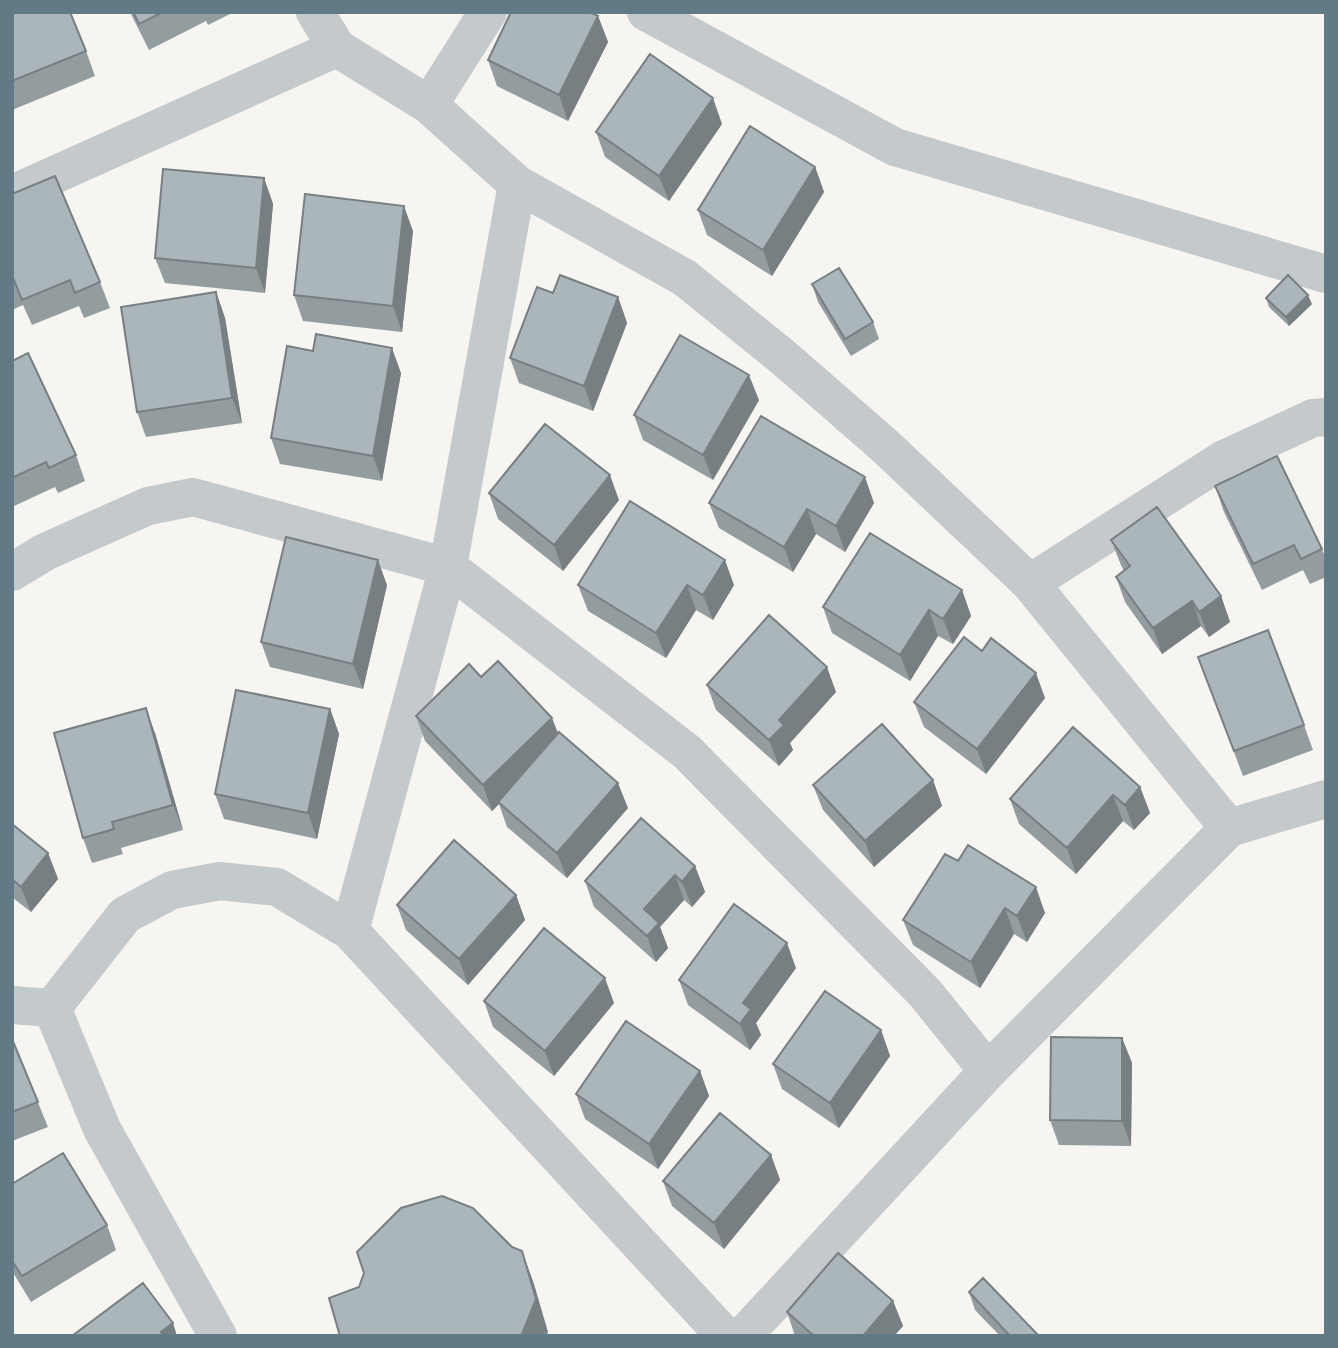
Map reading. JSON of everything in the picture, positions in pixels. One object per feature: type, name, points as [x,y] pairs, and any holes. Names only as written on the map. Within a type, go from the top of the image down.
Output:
[{"type":"street","points":[[315,12],[337,48],[429,105],[517,184],[685,278],[784,358],[885,446],[1030,583],[1229,828]]},
{"type":"street","points":[[429,105],[488,12]]},
{"type":"street","points":[[646,12],[895,147],[1326,274]]},
{"type":"street","points":[[12,194],[337,48]]},
{"type":"street","points":[[350,931],[448,567],[517,184]]},
{"type":"street","points":[[1030,583],[1224,459],[1313,418],[1326,417]]},
{"type":"street","points":[[12,572],[46,552],[148,506],[193,497],[448,567],[687,752],[925,993],[988,1071]]},
{"type":"street","points":[[743,1336],[988,1071],[1229,828],[1326,799]]},
{"type":"street","points":[[52,1008],[125,915],[172,890],[220,881],[277,887],[350,931],[725,1336]]},
{"type":"street","points":[[12,1004],[52,1008]]},
{"type":"street","points":[[52,1008],[102,1129],[218,1336]]},
{"type":"building","points":[[12,12],[70,12],[86,51],[12,81]]},
{"type":"building","points":[[133,12],[163,12],[139,24]]},
{"type":"building","points":[[511,12],[590,12],[598,16],[559,95],[488,60]]},
{"type":"building","points":[[650,54],[713,98],[659,176],[596,132]]},
{"type":"building","points":[[750,126],[815,167],[763,250],[698,210]]},
{"type":"building","points":[[163,169],[264,178],[256,268],[155,258]]},
{"type":"building","points":[[55,176],[100,282],[75,293],[70,280],[22,300],[12,280],[12,194]]},
{"type":"building","points":[[305,194],[404,206],[393,306],[294,295]]},
{"type":"building","points":[[839,268],[873,322],[845,339],[812,284]]},
{"type":"building","points":[[560,275],[618,297],[584,386],[510,358],[537,287],[553,293]]},
{"type":"building","points":[[1288,275],[1308,295],[1286,317],[1266,298]]},
{"type":"building","points":[[216,292],[232,398],[137,412],[121,307]]},
{"type":"building","points":[[316,334],[392,348],[373,456],[271,438],[287,346],[313,351]]},
{"type":"building","points":[[680,335],[749,375],[703,455],[634,415]]},
{"type":"building","points":[[28,353],[76,455],[49,468],[46,462],[12,478],[12,361]]},
{"type":"building","points":[[761,416],[865,477],[836,526],[807,509],[784,547],[709,503]]},
{"type":"building","points":[[545,424],[610,475],[554,545],[489,493]]},
{"type":"building","points":[[1277,456],[1322,549],[1301,559],[1294,545],[1253,564],[1215,486]]},
{"type":"building","points":[[630,501],[725,560],[703,595],[687,585],[656,633],[578,585]]},
{"type":"building","points":[[1157,507],[1221,596],[1199,612],[1192,601],[1153,628],[1116,577],[1130,566],[1111,540]]},
{"type":"building","points":[[870,533],[962,590],[943,619],[929,610],[900,655],[823,607]]},
{"type":"building","points":[[286,537],[378,560],[353,664],[261,642]]},
{"type":"building","points":[[769,615],[827,667],[779,720],[784,725],[769,740],[707,685]]},
{"type":"building","points":[[1268,630],[1304,725],[1234,751],[1198,657]]},
{"type":"building","points":[[964,637],[982,651],[991,638],[1036,673],[977,749],[914,702]]},
{"type":"building","points":[[498,661],[552,718],[483,785],[416,716],[469,664],[481,677]]},
{"type":"building","points":[[236,690],[330,709],[308,813],[215,794]]},
{"type":"building","points":[[146,708],[173,805],[112,822],[114,829],[83,838],[54,733]]},
{"type":"building","points":[[882,724],[933,780],[865,841],[813,785]]},
{"type":"building","points":[[1073,727],[1140,787],[1125,805],[1113,795],[1067,848],[1010,799]]},
{"type":"building","points":[[559,732],[618,783],[557,853],[498,802]]},
{"type":"building","points":[[641,818],[695,866],[682,882],[675,875],[644,909],[659,923],[647,936],[585,881]]},
{"type":"building","points":[[12,824],[48,853],[21,887],[12,879]]},
{"type":"building","points":[[454,840],[516,895],[459,959],[397,905]]},
{"type":"building","points":[[968,845],[1036,887],[1017,916],[1005,908],[971,962],[903,920],[945,854],[958,861]]},
{"type":"building","points":[[734,904],[787,943],[743,1003],[751,1009],[740,1024],[679,980]]},
{"type":"building","points":[[544,928],[605,978],[545,1051],[484,1001]]},
{"type":"building","points":[[825,991],[881,1030],[830,1103],[773,1064]]},
{"type":"building","points":[[626,1021],[700,1071],[649,1144],[576,1094]]},
{"type":"building","points":[[1051,1037],[1122,1038],[1122,1121],[1050,1120]]},
{"type":"building","points":[[12,1039],[38,1102],[12,1112]]},
{"type":"building","points":[[720,1113],[771,1155],[714,1223],[663,1181]]},
{"type":"building","points":[[63,1153],[107,1225],[22,1276],[12,1261],[12,1184]]},
{"type":"building","points":[[442,1196],[473,1208],[512,1247],[522,1251],[536,1299],[523,1336],[340,1336],[329,1298],[359,1287],[364,1273],[357,1252],[401,1208]]},
{"type":"building","points":[[838,1253],[893,1301],[863,1336],[814,1336],[787,1312]]},
{"type":"building","points":[[983,1278],[1039,1336],[1010,1336],[969,1292]]},
{"type":"building","points":[[143,1283],[173,1323],[161,1332],[164,1336],[72,1336]]}]
